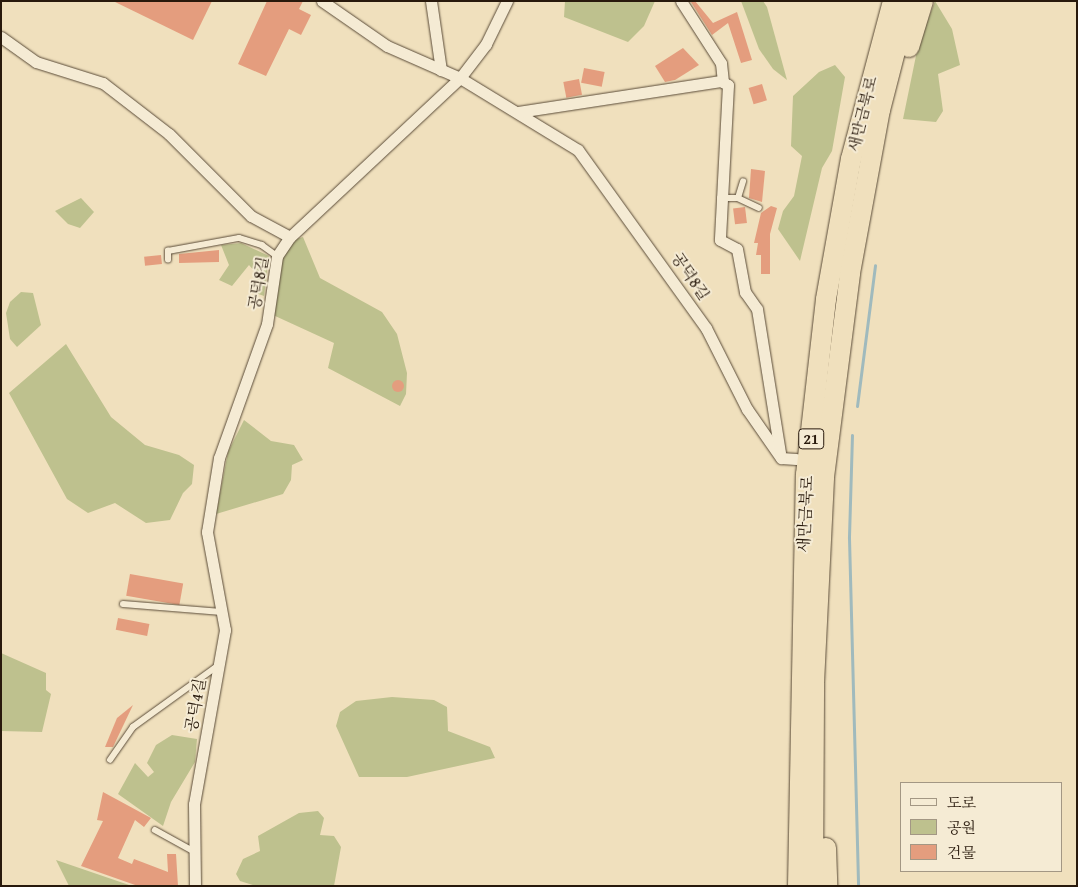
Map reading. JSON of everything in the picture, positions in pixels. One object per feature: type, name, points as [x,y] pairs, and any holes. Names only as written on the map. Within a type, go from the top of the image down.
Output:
[{"type":"highway","points":[[878,47],[884,1]]},
{"type":"highway","name":"새만금북로","points":[[813,886],[807,683],[806,475],[826,299],[851,159],[878,47],[893,1]]},
{"type":"highway","name":"새만금북로","points":[[798,886],[807,683],[824,477],[850,273],[870,168],[908,1]]},
{"type":"highway","points":[[870,168],[923,1]]},
{"type":"highway","points":[[784,886],[807,683]]},
{"type":"highway","points":[[807,683],[827,886]]},
{"type":"street","name":"공덕8길","points":[[322,1],[387,46],[460,78],[578,150],[706,328],[747,409],[781,458]]},
{"type":"street","points":[[431,1],[441,70]]},
{"type":"street","name":"공덕8길","points":[[207,532],[219,458],[267,324],[277,256],[290,237],[460,78],[486,44],[508,1]]},
{"type":"street","points":[[681,1],[721,63],[723,82],[728,86],[720,198],[720,240],[737,249],[745,292],[756,309],[781,458],[796,459]]},
{"type":"street","points":[[1,37],[36,62],[103,83],[170,134],[251,216],[290,237]]},
{"type":"street","points":[[518,112],[723,82]]},
{"type":"street","name":"공덕4길","points":[[195,886],[193,851],[194,804],[225,630],[207,532]]},
{"type":"lane","points":[[738,198],[743,182]]},
{"type":"lane","points":[[720,198],[738,198],[759,208]]},
{"type":"lane","points":[[168,260],[168,251],[239,238],[262,245],[277,256]]},
{"type":"lane","points":[[124,604],[222,612]]},
{"type":"lane","points":[[110,760],[133,727],[219,665]]},
{"type":"lane","points":[[156,830],[193,851]]},
{"type":"green space","points":[[565,1],[655,1],[644,26],[628,42],[564,17]]},
{"type":"green space","points":[[741,1],[763,1],[767,7],[787,80],[773,69],[759,49]]},
{"type":"green space","points":[[935,1],[952,29],[960,65],[938,74],[943,111],[936,122],[903,119],[918,46]]},
{"type":"green space","points":[[835,65],[845,77],[832,151],[822,168],[800,261],[778,229],[783,211],[794,196],[802,156],[791,146],[793,96],[819,72]]},
{"type":"green space","points":[[81,198],[94,212],[80,228],[68,224],[55,211]]},
{"type":"green space","points":[[303,237],[320,278],[382,312],[397,334],[407,373],[406,394],[400,406],[328,368],[334,343],[273,315],[281,259],[290,241]]},
{"type":"green space","points":[[241,243],[269,256],[264,296],[250,291],[257,274],[249,265],[232,286],[219,280],[229,265],[221,245]]},
{"type":"green space","points":[[21,292],[33,293],[41,325],[17,347],[10,339],[6,313],[10,302]]},
{"type":"green space","points":[[66,344],[111,417],[145,445],[179,455],[194,465],[192,484],[183,493],[170,520],[146,523],[115,503],[88,513],[67,499],[9,393]]},
{"type":"green space","points":[[244,420],[271,441],[294,445],[303,460],[292,465],[291,480],[283,494],[216,514],[228,452]]},
{"type":"green space","points":[[1,653],[46,673],[46,690],[51,694],[42,732],[1,731]]},
{"type":"green space","points":[[392,697],[434,700],[447,707],[448,731],[490,747],[495,758],[407,777],[359,777],[336,726],[340,712],[356,701]]},
{"type":"green space","points":[[172,735],[197,739],[195,762],[171,802],[163,826],[118,794],[135,763],[148,777],[154,772],[147,763],[156,745]]},
{"type":"green space","points":[[318,811],[324,818],[320,835],[334,836],[341,847],[334,886],[256,886],[240,881],[236,874],[243,859],[260,851],[258,836],[299,813]]},
{"type":"green space","points":[[56,860],[132,886],[69,886]]},
{"type":"building","points":[[113,1],[212,1],[193,40]]},
{"type":"building","points":[[267,1],[303,1],[299,9],[311,15],[301,35],[289,29],[266,76],[238,64]]},
{"type":"building","points":[[695,1],[713,23],[737,12],[752,60],[741,63],[728,23],[712,35],[691,2]]},
{"type":"building","points":[[683,48],[699,65],[675,80],[665,82],[655,66]]},
{"type":"building","points":[[584,68],[605,72],[602,87],[581,83]]},
{"type":"building","points":[[579,79],[582,95],[566,98],[563,82]]},
{"type":"building","points":[[762,84],[767,100],[754,104],[749,88]]},
{"type":"building","points":[[751,169],[765,171],[762,202],[749,198]]},
{"type":"building","points":[[771,206],[777,208],[770,234],[770,274],[761,274],[761,255],[756,255],[758,243],[754,243],[761,213]]},
{"type":"building","points":[[745,207],[747,223],[735,224],[733,208]]},
{"type":"building","points":[[219,250],[219,262],[179,263],[179,254]]},
{"type":"building","points":[[161,255],[162,264],[145,266],[144,257]]},
{"type":"building","points":[[400,380],[403,381],[403,391],[396,392],[393,391],[392,384],[393,381]]},
{"type":"building","points":[[130,574],[183,583],[179,605],[126,596]]},
{"type":"building","points":[[118,618],[149,624],[147,636],[116,630]]},
{"type":"building","points":[[133,705],[113,747],[105,747],[117,718]]},
{"type":"building","points":[[103,792],[151,818],[144,827],[135,820],[118,858],[132,864],[134,859],[168,872],[167,854],[176,854],[178,886],[138,886],[81,866],[103,821],[97,820]]},
{"type":"waterway","points":[[857,406],[875,265]]},
{"type":"waterway","points":[[852,435],[849,538],[858,886]]}]
